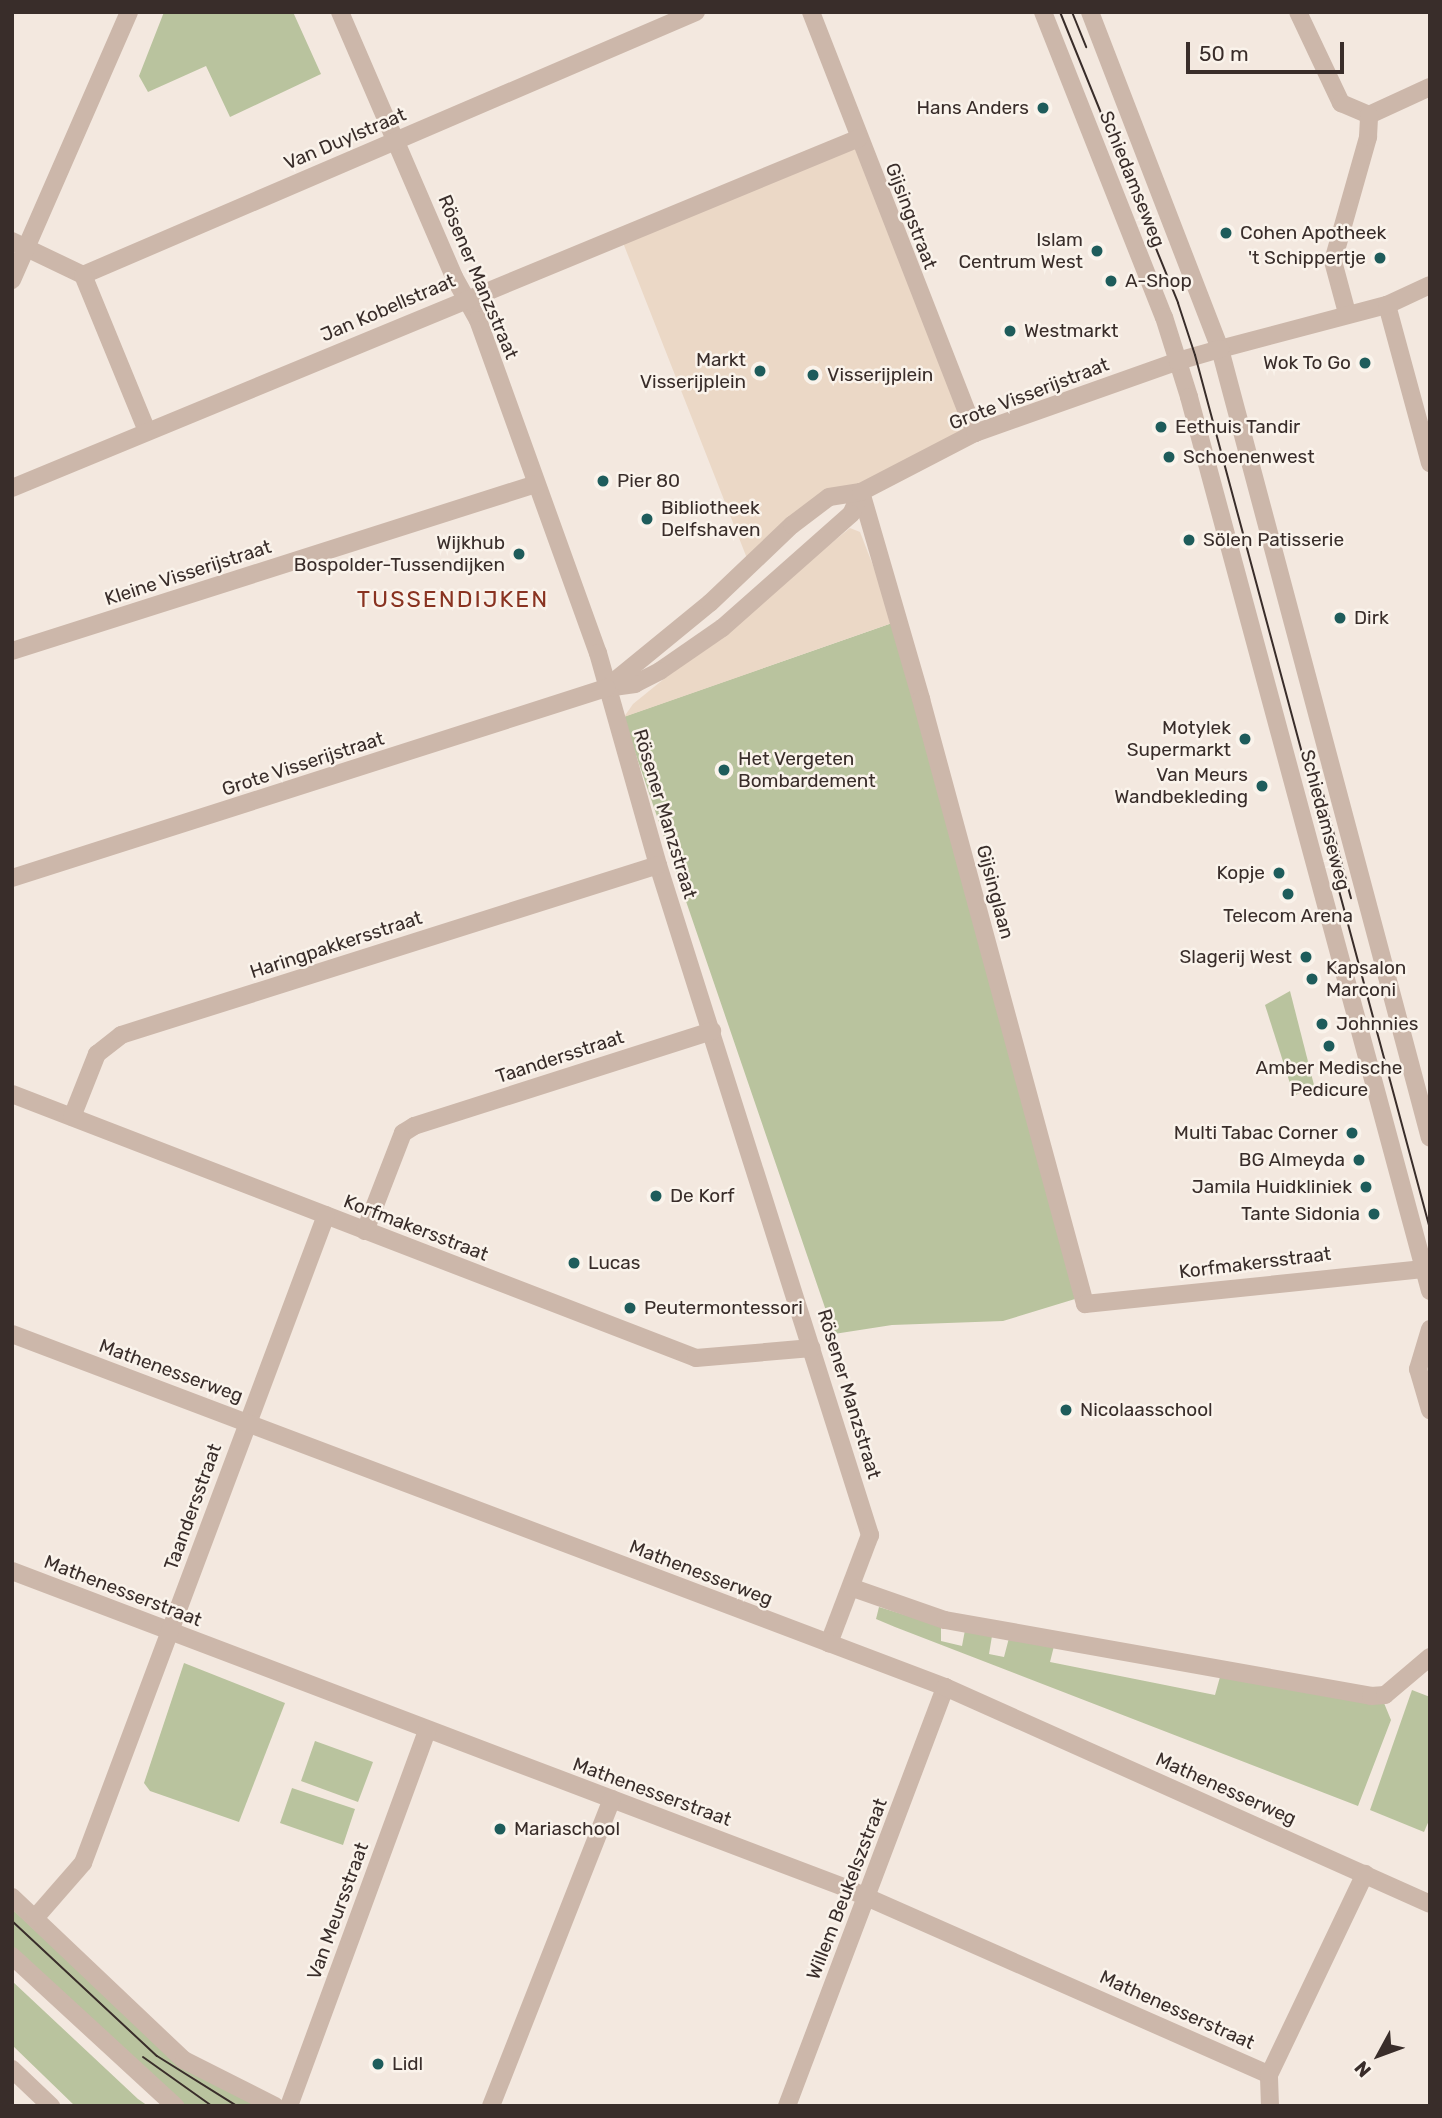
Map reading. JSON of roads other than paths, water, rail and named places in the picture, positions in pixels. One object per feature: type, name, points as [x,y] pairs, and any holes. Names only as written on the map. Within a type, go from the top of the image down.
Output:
[{"type":"street","points":[[12,280],[20,245],[129,12]]},
{"type":"street","name":"Rösener Manzstraat","points":[[340,12],[466,298],[536,484],[607,688],[658,864],[870,1535],[853,1588],[829,1643]]},
{"type":"street","name":"Van Duylstraat","points":[[83,275],[696,12]]},
{"type":"street","name":"Gijsingstraat","points":[[811,12],[975,433]]},
{"type":"street","name":"Schiedamseweg","points":[[1043,12],[1178,362],[1427,1268],[1430,1291]]},
{"type":"street","name":"Schiedamseweg","points":[[1090,12],[1220,349],[1430,1138]]},
{"type":"street","points":[[1298,12],[1341,103],[1369,115],[1430,87]]},
{"type":"street","points":[[1347,313],[1333,261],[1368,137],[1369,115]]},
{"type":"street","name":"Jan Kobellstraat","points":[[12,488],[466,298],[859,138]]},
{"type":"street","points":[[20,245],[83,275],[147,431]]},
{"type":"street","points":[[1178,362],[1347,313],[1387,305],[1430,285]]},
{"type":"street","points":[[1387,305],[1430,463]]},
{"type":"street","name":"Grote Visserijstraat","points":[[607,688],[710,603],[792,525],[830,497],[860,492],[975,433],[1178,362]]},
{"type":"street","name":"Kleine Visserijstraat","points":[[12,651],[536,484]]},
{"type":"street","name":"Grote Visserijstraat","points":[[12,878],[607,688],[635,684],[660,671],[722,628],[851,514],[860,492]]},
{"type":"street","name":"Gijsinglaan","points":[[860,492],[921,699],[1085,1304]]},
{"type":"street","name":"Haringpakkersstraat","points":[[72,1117],[97,1054],[121,1035],[658,864]]},
{"type":"street","name":"Taandersstraat","points":[[365,1231],[403,1133],[414,1126],[712,1031]]},
{"type":"street","name":"Korfmakersstraat","points":[[12,1094],[695,1358],[812,1348]]},
{"type":"street","name":"Taandersstraat","points":[[35,1919],[83,1863],[326,1215]]},
{"type":"street","name":"Korfmakersstraat","points":[[1085,1304],[1427,1268]]},
{"type":"street","points":[[1430,1329],[1418,1369],[1430,1410]]},
{"type":"street","name":"Mathenesserweg","points":[[12,1334],[945,1687],[1430,1904]]},
{"type":"street","name":"Mathenesserstraat","points":[[12,1571],[866,1896],[1269,2075]]},
{"type":"street","points":[[853,1588],[944,1620],[1371,1696],[1385,1695],[1430,1657]]},
{"type":"street","name":"Willem Beukelszstraat","points":[[787,2106],[945,1687]]},
{"type":"street","name":"Van Meursstraat","points":[[289,2106],[427,1730]]},
{"type":"street","points":[[491,2106],[612,1799]]},
{"type":"street","points":[[1270,2106],[1269,2075],[1365,1874]]},
{"type":"street","name":"Mathenesserweg","points":[[1365,1874],[1430,1889]]},
{"type":"street","points":[[12,1897],[178,2055],[275,2106]]},
{"type":"street","points":[[12,1956],[175,2106]]},
{"type":"street","points":[[12,2069],[51,2106]]},
{"type":"tram line","points":[[1060,12],[1178,303],[1195,355],[1430,1229]]},
{"type":"tram line","points":[[1072,12],[1086,47]]},
{"type":"tram line","points":[[1322,790],[1351,898]]},
{"type":"tram line","points":[[12,1921],[157,2056],[237,2106]]},
{"type":"tram line","points":[[143,2057],[212,2106]]},
{"type":"place","name":"Hans Anders","points":[[1043,108]]},
{"type":"place","name":"Cohen Apotheek","points":[[1226,233]]},
{"type":"place","name":"Islam Centrum West","points":[[1097,251]]},
{"type":"place","name":"'t Schippertje","points":[[1380,258]]},
{"type":"place","name":"A-Shop","points":[[1111,281]]},
{"type":"place","name":"Westmarkt","points":[[1010,331]]},
{"type":"place","name":"Wok To Go","points":[[1365,363]]},
{"type":"place","name":"Markt Visserijplein","points":[[760,371]]},
{"type":"place","name":"Visserijplein","points":[[813,375]]},
{"type":"place","name":"Eethuis Tandir","points":[[1161,427]]},
{"type":"place","name":"Schoenenwest","points":[[1169,457]]},
{"type":"place","name":"Pier 80","points":[[603,481]]},
{"type":"place","name":"Bibliotheek Delfshaven","points":[[647,519]]},
{"type":"place","name":"Sölen Patisserie","points":[[1189,540]]},
{"type":"place","name":"Wijkhub Bospolder-Tussendijken","points":[[519,554]]},
{"type":"place","name":"Dirk","points":[[1340,618]]},
{"type":"place","name":"Motylek Supermarkt","points":[[1245,739]]},
{"type":"place","name":"Het Vergeten Bombardement","points":[[724,770]]},
{"type":"place","name":"Van Meurs Wandbekleding","points":[[1262,786]]},
{"type":"place","name":"Kopje","points":[[1279,873]]},
{"type":"place","name":"Telecom Arena","points":[[1288,894]]},
{"type":"place","name":"Slagerij West","points":[[1306,957]]},
{"type":"place","name":"Kapsalon Marconi","points":[[1312,979]]},
{"type":"place","name":"Johnnies","points":[[1322,1024]]},
{"type":"place","name":"Amber Medische Pedicure","points":[[1329,1046]]},
{"type":"place","name":"Multi Tabac Corner","points":[[1352,1133]]},
{"type":"place","name":"BG Almeyda","points":[[1359,1160]]},
{"type":"place","name":"Jamila Huidkliniek","points":[[1366,1187]]},
{"type":"place","name":"De Korf","points":[[656,1196]]},
{"type":"place","name":"Tante Sidonia","points":[[1374,1214]]},
{"type":"place","name":"Lucas","points":[[574,1263]]},
{"type":"place","name":"Peutermontessori","points":[[630,1308]]},
{"type":"place","name":"Nicolaasschool","points":[[1066,1410]]},
{"type":"place","name":"Mariaschool","points":[[500,1829]]},
{"type":"place","name":"Lidl","points":[[378,2064]]},
{"type":"district","name":"TUSSENDIJKEN","points":[[453,599]]}]
